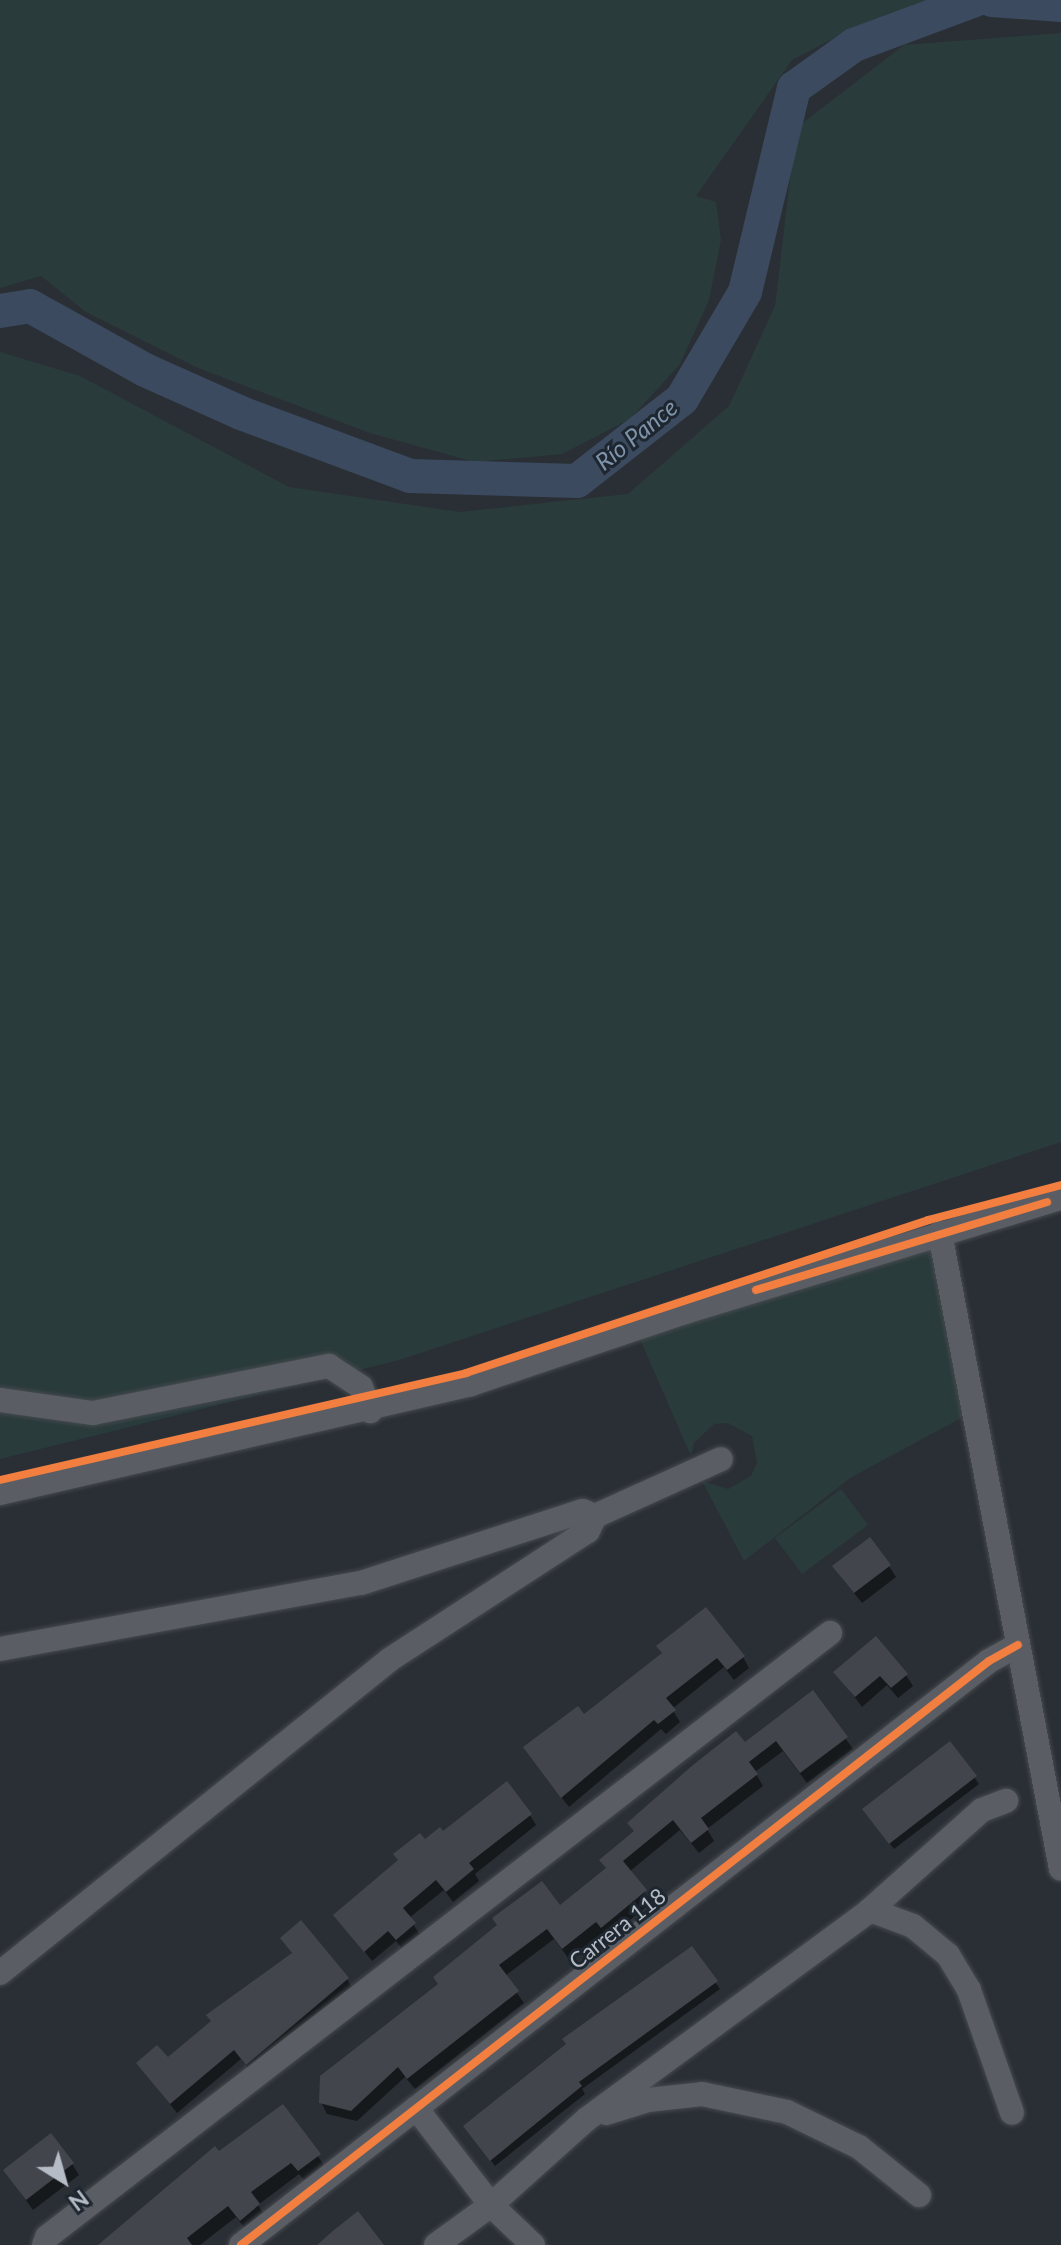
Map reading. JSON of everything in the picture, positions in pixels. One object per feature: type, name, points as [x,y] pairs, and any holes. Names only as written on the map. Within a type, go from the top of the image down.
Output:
[{"type":"street","points":[[0,1493],[370,1411],[471,1384],[940,1233],[1061,1198]]},
{"type":"street","points":[[940,1233],[1061,1869]]},
{"type":"street","points":[[0,1400],[93,1413],[329,1366],[361,1387],[370,1411]]},
{"type":"street","points":[[0,1973],[389,1660],[588,1531],[595,1516],[721,1459]]},
{"type":"street","points":[[0,1649],[361,1583],[583,1511],[595,1516]]},
{"type":"street","points":[[44,2245],[47,2237],[830,1633]]},
{"type":"street","name":"Carrera 118","points":[[241,2245],[989,1661],[1018,1645]]},
{"type":"street","points":[[436,2245],[491,2205],[587,2119],[870,1910],[982,1810],[1006,1801]]},
{"type":"street","points":[[870,1910],[913,1926],[948,1955],[969,1990],[1012,2113]]},
{"type":"street","points":[[587,2119],[648,2100],[702,2094],[787,2112],[859,2147],[919,2195]]},
{"type":"street","points":[[416,2108],[491,2205],[533,2245]]},
{"type":"shaded area","points":[[0,0],[939,0],[855,27],[792,60],[696,196],[716,202],[721,240],[709,300],[680,364],[630,419],[562,454],[475,462],[370,433],[198,368],[86,312],[41,276],[0,288]]},
{"type":"shaded area","points":[[1061,33],[1061,1142],[399,1360],[0,1459],[0,352],[80,376],[289,487],[460,512],[628,494],[729,406],[775,306],[796,128],[904,45]]},
{"type":"shaded area","points":[[940,1233],[974,1411],[850,1478],[744,1561],[702,1481],[728,1489],[751,1476],[757,1463],[752,1436],[728,1423],[714,1424],[694,1443],[691,1456],[636,1330]]},
{"type":"shaded area","points":[[841,1489],[868,1525],[802,1574],[775,1538]]},
{"type":"building","points":[[870,1537],[891,1565],[854,1593],[832,1566]]},
{"type":"building","points":[[706,1607],[745,1656],[727,1670],[717,1658],[666,1698],[676,1710],[658,1724],[654,1720],[561,1798],[523,1747],[578,1706],[584,1714],[662,1653],[656,1646]]},
{"type":"building","points":[[876,1636],[908,1674],[891,1688],[880,1676],[855,1697],[833,1672]]},
{"type":"building","points":[[813,1690],[848,1737],[800,1773],[776,1741],[749,1762],[758,1774],[701,1818],[709,1829],[691,1843],[673,1820],[623,1861],[647,1890],[601,1928],[596,1922],[562,1949],[547,1929],[499,1965],[519,1991],[407,2079],[398,2067],[351,2111],[319,2103],[320,2076],[438,1984],[433,1977],[497,1925],[492,1918],[542,1881],[560,1905],[606,1868],[599,1860],[634,1831],[627,1823],[693,1765],[736,1731],[745,1742]]},
{"type":"building","points":[[950,1741],[977,1776],[889,1844],[862,1809]]},
{"type":"building","points":[[507,1781],[532,1814],[469,1863],[474,1869],[446,1892],[436,1880],[403,1908],[416,1923],[396,1940],[388,1931],[364,1952],[333,1915],[398,1860],[393,1854],[420,1833],[425,1839],[440,1827],[443,1831]]},
{"type":"building","points":[[301,1920],[349,1978],[246,2065],[234,2050],[170,2104],[136,2063],[157,2045],[168,2057],[211,2021],[206,2015],[292,1953],[280,1938]]},
{"type":"building","points":[[692,1946],[718,1981],[579,2082],[582,2086],[490,2161],[463,2126],[566,2044],[562,2039]]},
{"type":"building","points":[[283,2104],[321,2154],[298,2171],[291,2163],[251,2192],[260,2204],[240,2221],[228,2206],[187,2238],[192,2245],[98,2245],[215,2146],[219,2151]]},
{"type":"building","points":[[51,2133],[74,2163],[26,2200],[3,2170]]},
{"type":"building","points":[[358,2211],[384,2245],[317,2245],[334,2230]]},
{"type":"waterway","name":"Río Pance","points":[[0,311],[30,306],[145,370],[241,413],[410,476],[577,481],[682,399],[745,292],[794,88],[854,45],[975,0]]},
{"type":"waterway","name":"Río Pance","points":[[992,0],[1061,5]]},
{"type":"cycle path","points":[[0,1480],[466,1373],[928,1220],[1061,1185]]},
{"type":"cycle path","points":[[756,1290],[1047,1202]]},
{"type":"cycle path","points":[[241,2245],[989,1661],[1018,1645]]}]
